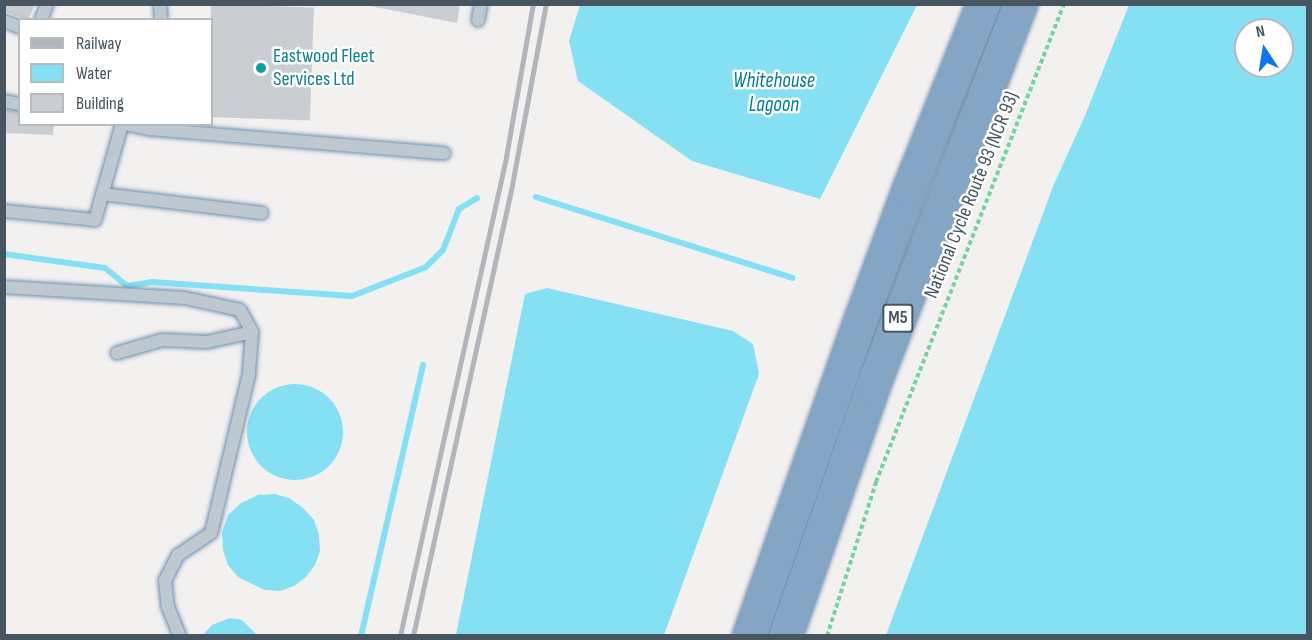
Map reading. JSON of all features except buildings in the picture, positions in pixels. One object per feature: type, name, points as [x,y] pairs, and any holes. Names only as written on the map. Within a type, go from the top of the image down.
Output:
[{"type":"highway","name":"M5","points":[[748,636],[909,189],[983,4]]},
{"type":"highway","name":"M5","points":[[785,636],[872,387],[1020,4]]},
{"type":"lane","points":[[478,20],[481,4]]},
{"type":"lane","points":[[4,211],[95,220],[123,126]]},
{"type":"lane","points":[[134,126],[444,153]]},
{"type":"lane","points":[[102,195],[262,213]]},
{"type":"lane","points":[[4,287],[185,298],[240,310],[252,332],[249,374],[211,533],[178,555],[165,580],[168,607],[180,636]]},
{"type":"lane","points":[[117,353],[162,340],[207,342],[252,332]]},
{"type":"path","name":"National Cycle Route 93 (NCR 93)","points":[[827,636],[876,482],[1064,4]]},
{"type":"water","name":"Whitehouse Lagoon","points":[[580,4],[917,5],[820,199],[692,161],[578,81],[569,41]]},
{"type":"water","points":[[1129,5],[1307,5],[1307,635],[886,635],[1054,184],[1084,118]]},
{"type":"water","points":[[547,288],[733,331],[753,344],[759,374],[664,635],[456,635],[525,294]]},
{"type":"water","points":[[295,384],[313,388],[329,398],[339,414],[343,432],[339,450],[329,466],[313,476],[295,480],[277,476],[261,466],[251,450],[247,432],[251,414],[261,398],[277,388]]},
{"type":"water","points":[[275,494],[289,498],[314,520],[319,535],[320,551],[315,565],[306,577],[294,586],[280,591],[265,590],[238,577],[228,565],[223,550],[222,533],[228,515],[241,503],[258,495]]},
{"type":"water","points":[[230,618],[242,620],[257,635],[203,635],[212,625]]},
{"type":"waterway","points":[[536,197],[793,278]]},
{"type":"waterway","points":[[4,254],[105,268],[127,286],[152,282],[352,296],[426,267],[443,250],[459,209],[477,198]]},
{"type":"waterway","points":[[361,636],[423,365]]},
{"type":"railway","points":[[400,636],[506,157],[533,4]]},
{"type":"railway","points":[[413,636],[512,185],[546,4]]},
{"type":"place","name":"Eastwood Fleet Services Ltd","points":[[261,68]]}]
